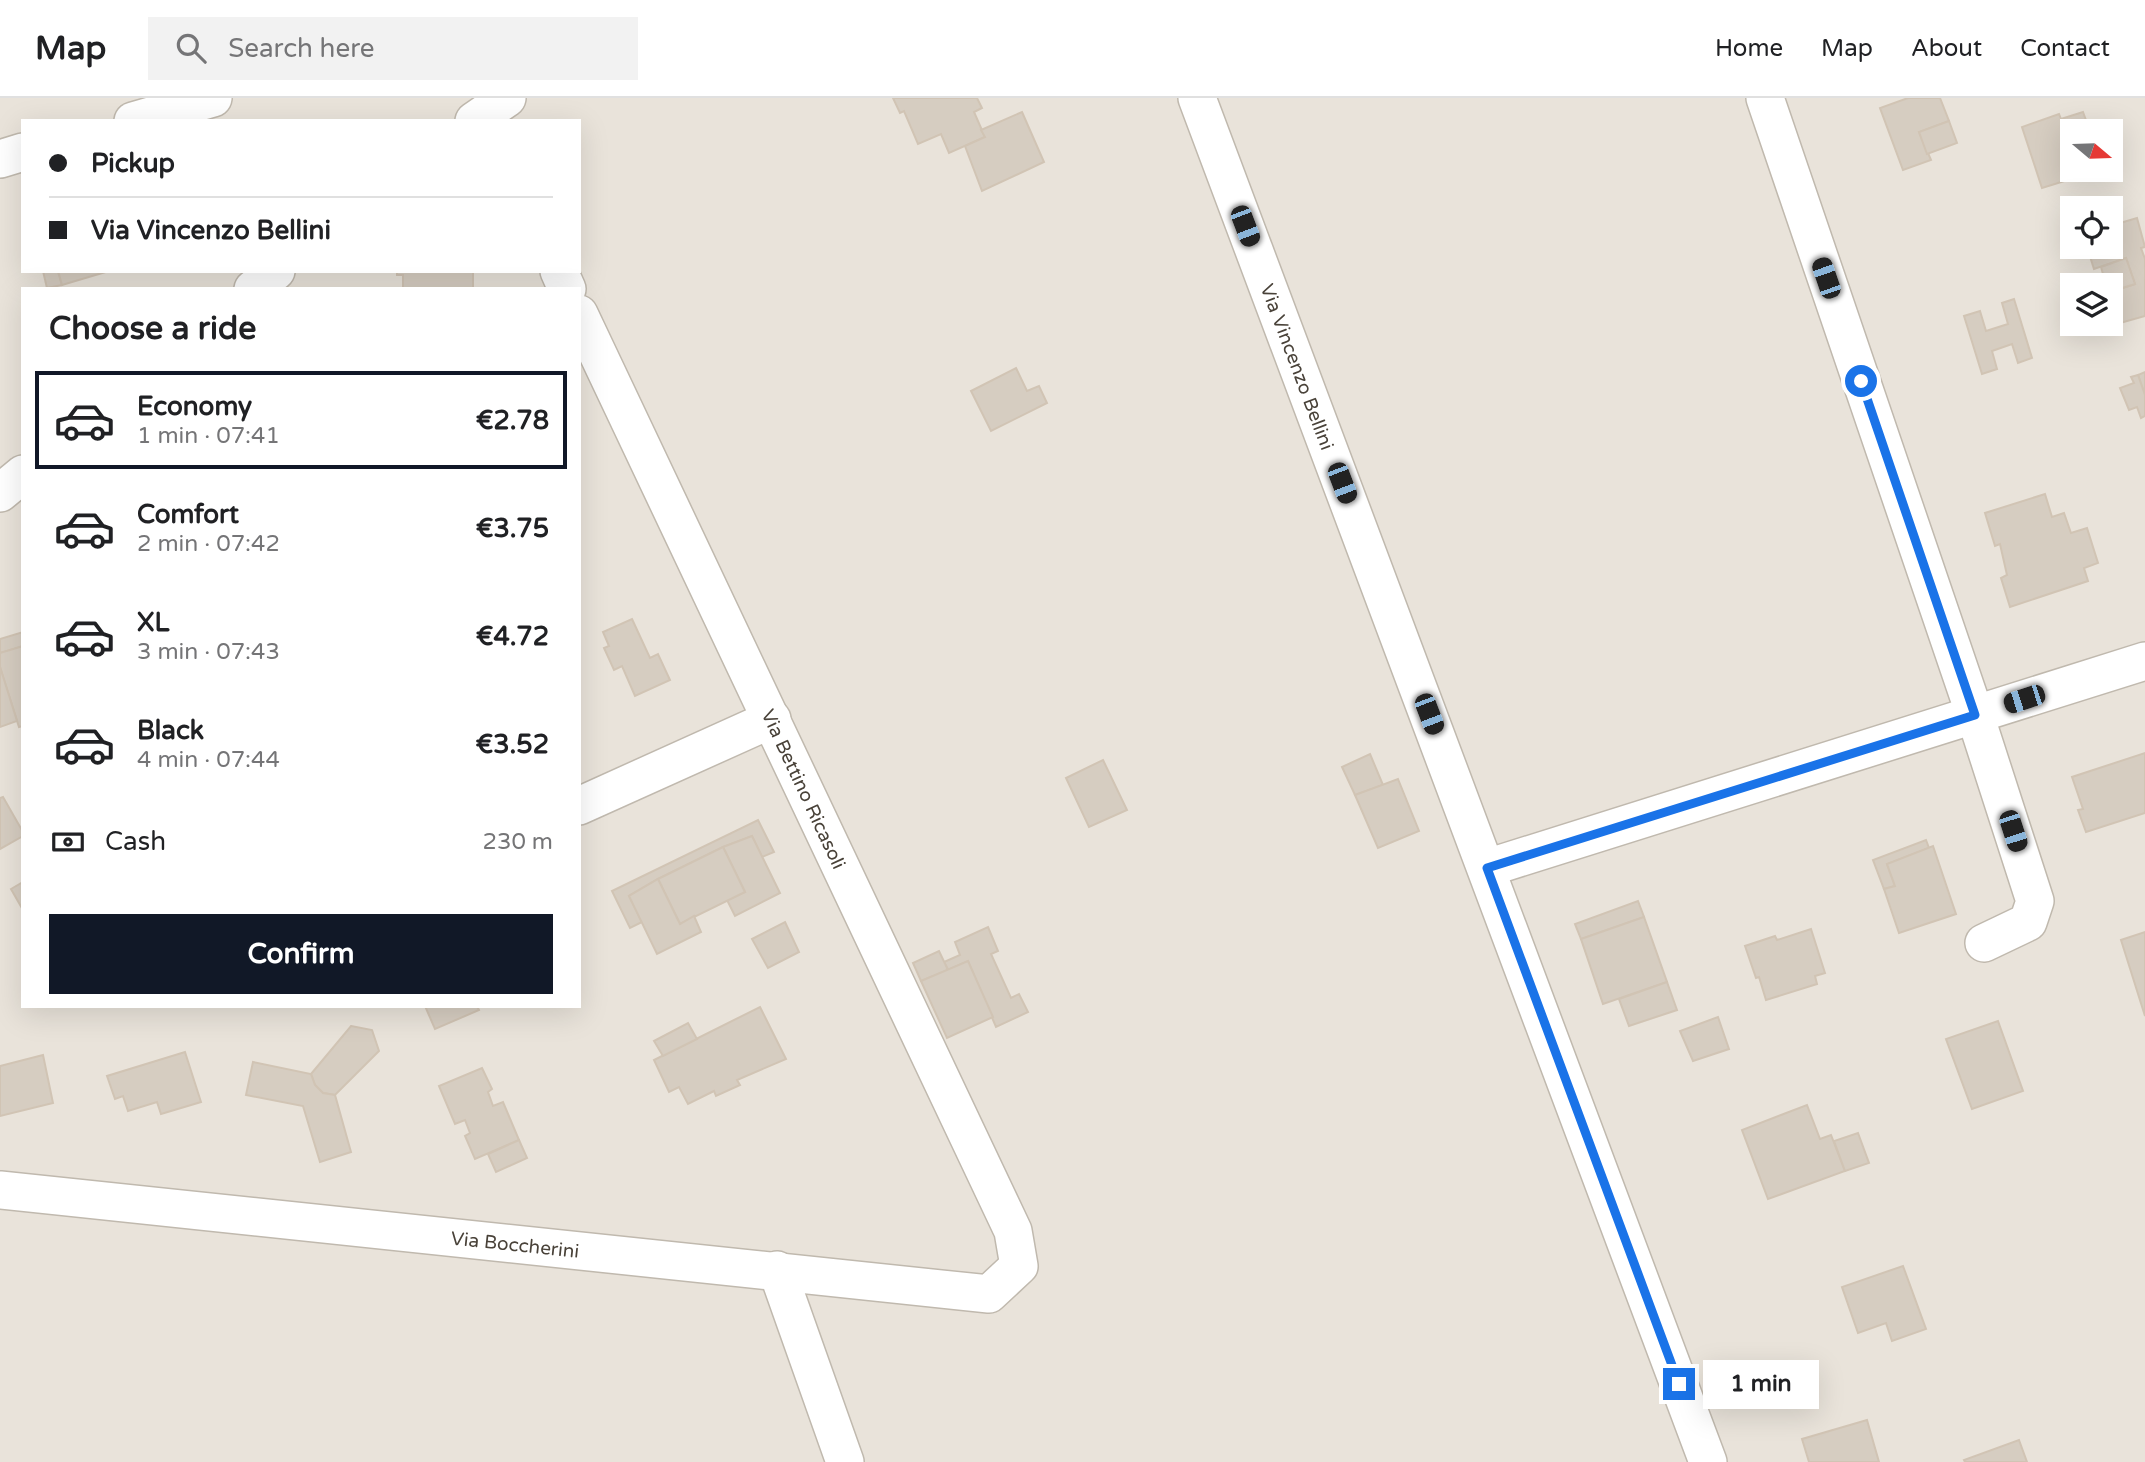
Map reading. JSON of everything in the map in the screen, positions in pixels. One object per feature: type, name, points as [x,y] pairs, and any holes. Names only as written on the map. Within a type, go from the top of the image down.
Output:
[{"type":"street","points":[[140,119],[213,98]]},
{"type":"street","name":"Via Vincenzo Bellini","points":[[1197,98],[1708,1462]]},
{"type":"street","points":[[1765,98],[1975,715],[2035,901],[2028,922],[1984,943]]},
{"type":"street","points":[[0,159],[21,153]]},
{"type":"street","points":[[256,287],[273,273]]},
{"type":"street","name":"Via Bettino Ricasoli","points":[[581,318],[1013,1231],[1018,1266]]},
{"type":"street","points":[[0,494],[21,476]]},
{"type":"street","points":[[1487,868],[2145,661]]},
{"type":"street","points":[[581,805],[772,719]]},
{"type":"street","name":"Via Boccherini","points":[[0,1190],[989,1294],[1018,1266]]},
{"type":"street","points":[[777,1270],[845,1462]]},
{"type":"shaded area","points":[[0,98],[2145,98],[2145,1462],[0,1462]]},
{"type":"building","points":[[893,98],[977,98],[982,108],[974,112],[985,137],[949,153],[941,134],[918,144],[904,111],[900,113]]},
{"type":"building","points":[[1908,98],[1940,98],[1949,121],[1919,132],[1931,160],[1903,170],[1880,108]]},
{"type":"building","points":[[1022,112],[1044,162],[982,191],[965,146],[985,137],[981,130]]},
{"type":"building","points":[[2083,112],[2086,119],[2061,119]]},
{"type":"building","points":[[2059,114],[2061,182],[2042,188],[2022,127]]},
{"type":"building","points":[[1949,121],[1957,143],[1927,154],[1919,132]]},
{"type":"building","points":[[2137,218],[2145,247],[2141,248],[2145,259],[2145,316],[2123,322],[2123,288],[2135,284],[2126,258],[2094,269],[2091,259],[2123,259],[2123,222]]},
{"type":"building","points":[[2126,258],[2135,284],[2123,288],[2123,273],[2103,273],[2101,267]]},
{"type":"building","points":[[43,273],[59,273],[62,285],[47,287]]},
{"type":"building","points":[[59,273],[102,273],[62,285]]},
{"type":"building","points":[[473,273],[473,287],[403,287],[403,275],[397,275]]},
{"type":"building","points":[[2014,299],[2032,358],[2018,363],[2012,344],[1992,351],[1997,369],[1982,374],[1964,316],[1980,311],[1986,331],[2008,324],[2002,303]]},
{"type":"building","points":[[1016,368],[1027,391],[1039,386],[1047,403],[991,431],[971,391]]},
{"type":"building","points":[[2145,372],[2145,395],[2138,375]]},
{"type":"building","points":[[2138,375],[2145,395],[2145,416],[2141,418],[2137,407],[2129,410],[2120,388],[2134,383],[2131,377]]},
{"type":"building","points":[[2045,494],[2052,517],[2064,513],[2071,533],[2087,528],[2098,563],[2084,568],[2088,581],[2010,607],[2001,578],[2007,575],[2000,544],[1995,546],[1985,513]]},
{"type":"building","points":[[632,619],[650,658],[658,654],[670,680],[635,696],[622,666],[614,670],[604,648],[609,646],[603,632]]},
{"type":"building","points":[[21,633],[21,647],[0,653],[0,639]]},
{"type":"building","points":[[21,647],[21,726],[0,667],[0,653]]},
{"type":"building","points":[[0,667],[17,721],[0,727]]},
{"type":"building","points":[[2145,753],[2145,813],[2086,832],[2078,810],[2083,809],[2072,777]]},
{"type":"building","points":[[1370,754],[1383,785],[1355,795],[1342,767]]},
{"type":"building","points":[[1103,760],[1127,810],[1089,827],[1066,778]]},
{"type":"building","points":[[1398,779],[1419,831],[1378,848],[1355,795]]},
{"type":"building","points":[[3,797],[21,828],[21,837],[0,849],[0,798]]},
{"type":"building","points":[[758,820],[774,852],[762,857],[752,836],[658,879],[629,896],[642,922],[630,928],[612,891]]},
{"type":"building","points":[[752,836],[780,893],[735,916],[727,900],[745,892],[723,847]]},
{"type":"building","points":[[1926,840],[1929,848],[1887,864],[1895,886],[1884,889],[1873,860]]},
{"type":"building","points":[[1933,846],[1956,914],[1899,933],[1884,889],[1895,886],[1887,864]]},
{"type":"building","points":[[723,847],[745,892],[680,924],[658,879]]},
{"type":"building","points":[[658,879],[680,924],[694,916],[701,932],[657,954],[629,896]]},
{"type":"building","points":[[21,883],[21,906],[11,889]]},
{"type":"building","points":[[1638,901],[1644,917],[1581,939],[1575,924]]},
{"type":"building","points":[[1644,917],[1667,982],[1603,1004],[1581,939]]},
{"type":"building","points":[[785,922],[799,952],[768,968],[752,939]]},
{"type":"building","points":[[988,927],[998,951],[991,954],[1011,998],[1019,994],[1028,1012],[996,1027],[968,961],[948,970],[944,962],[960,955],[955,942]]},
{"type":"building","points":[[1811,929],[1825,973],[1815,976],[1817,984],[1766,1000],[1745,946],[1775,936],[1777,940]]},
{"type":"building","points":[[2145,932],[2145,1016],[2121,940]]},
{"type":"building","points":[[939,951],[948,970],[921,981],[913,963]]},
{"type":"building","points":[[968,961],[993,1017],[947,1038],[921,981]]},
{"type":"building","points":[[1667,982],[1677,1010],[1629,1026],[1619,999]]},
{"type":"building","points":[[760,1007],[786,1059],[737,1080],[740,1085],[716,1096],[714,1091],[688,1104],[679,1087],[669,1092],[654,1060]]},
{"type":"building","points":[[426,1008],[479,1010],[435,1029]]},
{"type":"building","points":[[1718,1017],[1729,1049],[1693,1061],[1680,1031]]},
{"type":"building","points":[[1998,1021],[2023,1091],[1972,1109],[1946,1039]]},
{"type":"building","points":[[688,1023],[697,1039],[663,1056],[654,1041]]},
{"type":"building","points":[[351,1026],[372,1030],[379,1051],[335,1095],[323,1093],[315,1085],[311,1074]]},
{"type":"building","points":[[185,1052],[201,1102],[161,1114],[157,1102],[128,1111],[123,1096],[115,1099],[107,1076]]},
{"type":"building","points":[[43,1055],[53,1103],[0,1116],[0,1066]]},
{"type":"building","points":[[253,1062],[311,1074],[315,1085],[323,1093],[335,1095],[351,1152],[320,1162],[303,1106],[246,1095]]},
{"type":"building","points":[[482,1068],[492,1089],[488,1092],[493,1106],[503,1102],[519,1140],[475,1159],[465,1136],[470,1133],[465,1120],[455,1124],[439,1086]]},
{"type":"building","points":[[1807,1105],[1820,1139],[1831,1135],[1845,1171],[1768,1199],[1742,1130]]},
{"type":"building","points":[[1858,1133],[1869,1163],[1845,1171],[1834,1141]]},
{"type":"building","points":[[519,1140],[527,1158],[496,1172],[488,1154]]},
{"type":"building","points":[[1903,1266],[1926,1329],[1892,1341],[1886,1323],[1858,1333],[1842,1287]]},
{"type":"building","points":[[1867,1420],[1879,1462],[1809,1462],[1802,1439]]},
{"type":"building","points":[[2019,1440],[2027,1462],[1964,1460]]},
{"type":"route","points":[[1679,1384],[1487,868],[1975,715],[1861,381]]}]
